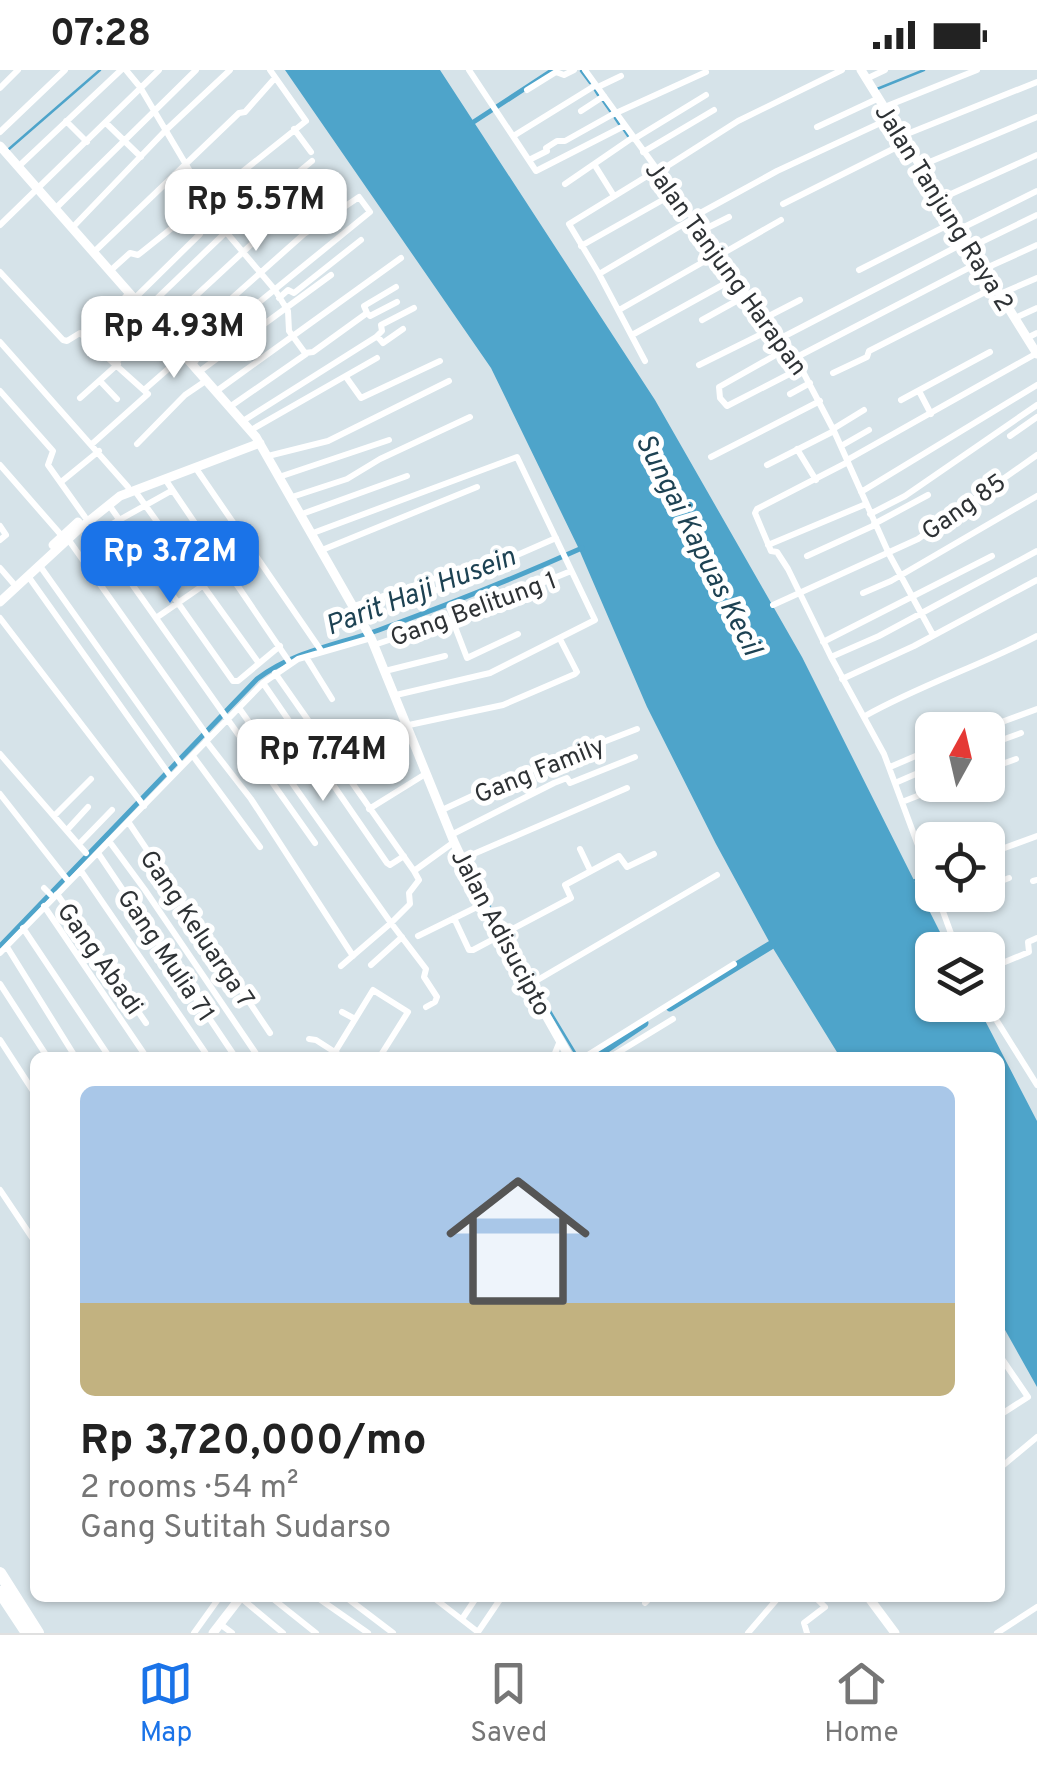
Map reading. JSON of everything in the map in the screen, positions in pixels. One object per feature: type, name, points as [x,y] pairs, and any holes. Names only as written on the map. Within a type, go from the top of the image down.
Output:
[{"type":"highway","points":[[0,1573],[38,1633]]},
{"type":"highway","points":[[0,1592],[27,1633]]},
{"type":"main road","name":"Jalan Tanjung Raya 2","points":[[864,74],[939,199],[1034,344]]},
{"type":"main road","points":[[1,147],[244,420],[354,606]]},
{"type":"main road","points":[[86,520],[131,488],[195,468],[256,436]]},
{"type":"main road","points":[[0,599],[61,541],[131,488],[217,456]]},
{"type":"main road","points":[[0,599],[61,541]]},
{"type":"main road","name":"Jalan Adisucipto","points":[[354,606],[396,695],[452,839],[482,904],[567,1052]]},
{"type":"main road","points":[[217,1628],[237,1602]]},
{"type":"main road","points":[[872,1602],[895,1633]]},
{"type":"street","points":[[0,88],[18,70]]},
{"type":"street","points":[[0,132],[64,70]]},
{"type":"street","points":[[17,168],[123,70],[154,109],[226,232],[277,294],[286,309],[291,336],[307,353]]},
{"type":"street","points":[[0,225],[159,70]]},
{"type":"street","points":[[54,210],[196,70]]},
{"type":"street","points":[[71,228],[230,70]]},
{"type":"street","points":[[110,272],[130,253],[137,256],[209,201],[306,120],[270,70]]},
{"type":"street","points":[[469,70],[536,170],[624,126]]},
{"type":"street","points":[[527,90],[556,72],[564,75],[574,70]]},
{"type":"street","name":"Jalan Tanjung Harapan","points":[[585,70],[795,358],[820,401],[888,554],[932,636]]},
{"type":"street","points":[[644,361],[569,224],[751,114],[842,70]]},
{"type":"street","points":[[864,74],[885,70]]},
{"type":"street","points":[[816,127],[977,70]]},
{"type":"street","points":[[532,160],[547,152],[546,148],[556,140],[565,141],[706,72]]},
{"type":"street","points":[[515,135],[597,86],[622,76]]},
{"type":"street","points":[[93,253],[239,113],[245,112],[275,78]]},
{"type":"street","points":[[783,204],[903,140],[1037,82]]},
{"type":"street","points":[[564,184],[706,95]]},
{"type":"street","points":[[581,111],[604,96]]},
{"type":"street","points":[[643,152],[714,110]]},
{"type":"street","points":[[919,166],[1037,117]]},
{"type":"street","points":[[599,274],[777,171],[890,119]]},
{"type":"street","points":[[66,121],[86,142]]},
{"type":"street","points":[[106,123],[141,157]]},
{"type":"street","points":[[144,311],[312,156],[294,129]]},
{"type":"street","points":[[939,199],[1037,155]]},
{"type":"street","points":[[594,164],[614,196]]},
{"type":"street","points":[[80,398],[283,215],[325,184],[330,183],[337,194]]},
{"type":"street","points":[[860,270],[1037,190]]},
{"type":"street","points":[[580,246],[674,192]]},
{"type":"street","points":[[137,444],[185,395],[201,371],[209,343],[277,294],[370,212],[359,197],[319,221],[144,390]]},
{"type":"street","points":[[781,338],[968,245],[1037,216]]},
{"type":"street","points":[[703,230],[730,217]]},
{"type":"street","points":[[619,310],[781,220]]},
{"type":"street","points":[[87,338],[200,234]]},
{"type":"street","points":[[277,294],[288,290],[294,293],[360,240]]},
{"type":"street","points":[[795,358],[982,265],[1037,245]]},
{"type":"street","points":[[218,390],[400,258]]},
{"type":"street","points":[[0,272],[62,340],[67,341],[78,332],[117,363],[148,396],[92,444]]},
{"type":"street","points":[[201,371],[331,275]]},
{"type":"street","points":[[632,335],[737,278]]},
{"type":"street","points":[[834,373],[866,357],[869,351],[997,290],[1037,278]]},
{"type":"street","points":[[396,286],[364,306],[370,316],[397,302]]},
{"type":"street","points":[[702,320],[749,294]]},
{"type":"street","points":[[766,317],[800,300]]},
{"type":"street","points":[[244,420],[377,336],[382,325],[414,308]]},
{"type":"street","points":[[1015,318],[1037,308]]},
{"type":"street","points":[[231,406],[367,313]]},
{"type":"street","points":[[700,365],[774,328]]},
{"type":"street","points":[[377,336],[383,343],[403,329]]},
{"type":"street","points":[[0,342],[131,488],[258,662]]},
{"type":"street","points":[[915,838],[890,767],[830,658],[785,564],[768,545],[755,511],[932,414],[1034,344]]},
{"type":"street","points":[[788,348],[719,387],[720,398],[727,406],[801,368]]},
{"type":"street","points":[[901,400],[990,352]]},
{"type":"street","points":[[256,436],[377,358]]},
{"type":"street","points":[[346,377],[360,398],[440,360]]},
{"type":"street","points":[[100,381],[116,400]]},
{"type":"street","points":[[268,456],[328,441],[449,381]]},
{"type":"street","points":[[790,394],[810,384]]},
{"type":"street","points":[[861,492],[1037,384]]},
{"type":"street","points":[[0,391],[53,451],[48,465],[315,843]]},
{"type":"street","points":[[918,391],[932,414]]},
{"type":"street","points":[[711,457],[820,401]]},
{"type":"street","points":[[870,514],[905,496],[1037,406]]},
{"type":"street","points":[[767,465],[864,410]]},
{"type":"street","points":[[292,496],[347,479],[380,459],[470,417]]},
{"type":"street","points":[[1010,436],[1037,418]]},
{"type":"street","points":[[841,446],[869,430]]},
{"type":"street","points":[[280,477],[389,440]]},
{"type":"street","points":[[797,449],[816,480]]},
{"type":"street","points":[[61,482],[99,450]]},
{"type":"street","name":"Gang 85","points":[[773,605],[929,532],[1037,455]]},
{"type":"street","points":[[313,533],[517,457],[595,620],[490,673],[396,695]]},
{"type":"street","points":[[0,465],[61,541],[251,799],[353,956]]},
{"type":"street","points":[[195,468],[320,648]]},
{"type":"street","points":[[302,514],[407,476]]},
{"type":"street","points":[[166,479],[286,656]]},
{"type":"street","points":[[322,550],[477,487]]},
{"type":"street","points":[[96,533],[171,491]]},
{"type":"street","points":[[807,556],[928,495]]},
{"type":"street","points":[[862,593],[900,576],[1037,496]]},
{"type":"street","points":[[768,545],[866,504]]},
{"type":"street","points":[[109,505],[233,681],[238,681],[258,662],[286,656]]},
{"type":"street","points":[[0,526],[6,535],[0,540]]},
{"type":"street","points":[[432,592],[556,538]]},
{"type":"street","points":[[830,658],[1037,551]]},
{"type":"street","points":[[823,642],[992,556]]},
{"type":"street","points":[[785,564],[797,560]]},
{"type":"street","points":[[39,565],[179,763]]},
{"type":"street","points":[[354,606],[468,567],[474,576]]},
{"type":"street","points":[[0,568],[13,583]]},
{"type":"street","points":[[156,618],[227,569]]},
{"type":"street","name":"Gang Belitung 1","points":[[286,656],[306,657],[320,648],[372,640],[452,619],[571,571]]},
{"type":"street","points":[[27,576],[168,772]]},
{"type":"street","points":[[842,679],[1037,580]]},
{"type":"street","points":[[0,618],[144,806]]},
{"type":"street","points":[[452,619],[467,658],[518,634]]},
{"type":"street","points":[[864,716],[892,699],[976,667],[1037,636]]},
{"type":"street","points":[[408,725],[520,700],[574,674],[577,672],[560,639]]},
{"type":"street","points":[[72,1052],[3,950],[55,895],[65,877],[81,871],[91,856],[144,806],[168,772],[192,756],[225,715],[239,708],[276,673],[286,656]]},
{"type":"street","points":[[385,671],[445,656]]},
{"type":"street","points":[[306,657],[332,699]]},
{"type":"street","points":[[276,673],[419,880],[409,894],[410,904],[341,966]]},
{"type":"street","points":[[263,683],[386,863],[390,865],[404,856]]},
{"type":"street","points":[[239,708],[426,969],[424,978],[437,996],[426,1007]]},
{"type":"street","points":[[1005,720],[1037,708]]},
{"type":"street","name":"Gang Family","points":[[442,810],[514,776],[636,729]]},
{"type":"street","points":[[1005,739],[1021,733]]},
{"type":"street","name":"Gang Mulia 71","points":[[0,754],[91,856],[232,1052]]},
{"type":"street","points":[[192,756],[260,847]]},
{"type":"street","points":[[414,871],[452,839],[554,783],[567,778],[570,783],[636,757]]},
{"type":"street","points":[[890,767],[915,757]]},
{"type":"street","points":[[1005,763],[1016,759]]},
{"type":"street","points":[[369,808],[427,772]]},
{"type":"street","points":[[895,783],[915,774]]},
{"type":"street","points":[[55,814],[90,780]]},
{"type":"street","points":[[462,860],[627,788]]},
{"type":"street","points":[[0,794],[65,877]]},
{"type":"street","points":[[902,802],[915,797]]},
{"type":"street","points":[[67,830],[88,807]]},
{"type":"street","points":[[79,844],[112,810]]},
{"type":"street","name":"Gang Keluarga 7","points":[[128,822],[270,1033]]},
{"type":"street","points":[[1005,848],[1037,836]]},
{"type":"street","points":[[108,842],[254,1052]]},
{"type":"street","points":[[580,849],[590,870]]},
{"type":"street","points":[[454,918],[470,950],[500,938],[570,898],[564,885],[590,870],[619,856],[626,867],[654,854]]},
{"type":"street","points":[[81,871],[205,1052]]},
{"type":"street","points":[[528,985],[718,875]]},
{"type":"street","points":[[1005,880],[1009,878]]},
{"type":"street","name":"Gang Abadi","points":[[44,888],[55,895],[146,1023]]},
{"type":"street","points":[[418,936],[482,904]]},
{"type":"street","points":[[44,906],[143,1052]]},
{"type":"street","points":[[23,928],[106,1052]]},
{"type":"street","points":[[370,966],[402,937]]},
{"type":"street","points":[[1005,962],[1028,952],[1028,942],[1037,938]]},
{"type":"street","points":[[615,1052],[734,964]]},
{"type":"street","points":[[0,984],[44,1052]]},
{"type":"street","points":[[309,1039],[335,1052],[372,990],[408,1012],[384,1052]]},
{"type":"street","points":[[342,1012],[355,1019]]},
{"type":"street","points":[[597,1052],[673,1019]]},
{"type":"street","points":[[998,1022],[1037,1084]]},
{"type":"street","points":[[0,1040],[30,1086]]},
{"type":"street","points":[[554,1052],[561,1040]]},
{"type":"street","points":[[0,1190],[30,1235]]},
{"type":"street","points":[[1005,1370],[1028,1397],[1005,1412]]},
{"type":"street","points":[[1005,1464],[1037,1436]]},
{"type":"street","points":[[194,1633],[216,1602]]},
{"type":"street","points":[[245,1602],[283,1633]]},
{"type":"street","points":[[277,1602],[316,1633]]},
{"type":"street","points":[[324,1602],[368,1633]]},
{"type":"street","points":[[340,1612],[346,1602]]},
{"type":"street","points":[[353,1602],[393,1633]]},
{"type":"street","points":[[448,1602],[478,1632],[499,1602]]},
{"type":"street","points":[[462,1619],[473,1602]]},
{"type":"street","points":[[748,1633],[775,1602]]},
{"type":"street","points":[[807,1633],[804,1623],[825,1608],[820,1602]]},
{"type":"street","points":[[997,1633],[1037,1607]]},
{"type":"street","points":[[217,1628],[232,1633]]},
{"type":"water","name":"Sungai Kapuas Kecil","points":[[285,70],[440,70],[655,400],[802,657],[915,882],[915,912],[930,912],[940,932],[915,932],[915,1022],[986,1022],[1001,1052],[837,1052],[771,945],[716,844],[647,707],[578,547],[491,368]]},
{"type":"water","points":[[1005,1059],[1037,1121],[1037,1387],[1005,1330]]},
{"type":"waterway","points":[[9,149],[100,70]]},
{"type":"waterway","points":[[472,123],[553,70]]},
{"type":"waterway","points":[[877,89],[924,70]]},
{"type":"waterway","points":[[581,71],[590,83]]},
{"type":"waterway","points":[[595,90],[598,95]]},
{"type":"waterway","points":[[603,101],[610,111]]},
{"type":"waterway","points":[[615,118],[619,124]]},
{"type":"waterway","points":[[624,130],[628,136]]},
{"type":"waterway","name":"Parit Haji Husein","points":[[0,946],[257,679],[271,669],[430,611],[582,548]]},
{"type":"waterway","points":[[481,890],[490,906]]},
{"type":"waterway","points":[[497,918],[503,929]]},
{"type":"waterway","points":[[670,1007],[771,945]]},
{"type":"waterway","points":[[513,946],[518,956]]},
{"type":"waterway","points":[[521,960],[531,979]]},
{"type":"waterway","points":[[535,986],[575,1052]]},
{"type":"waterway","points":[[601,1052],[644,1023]]}]
